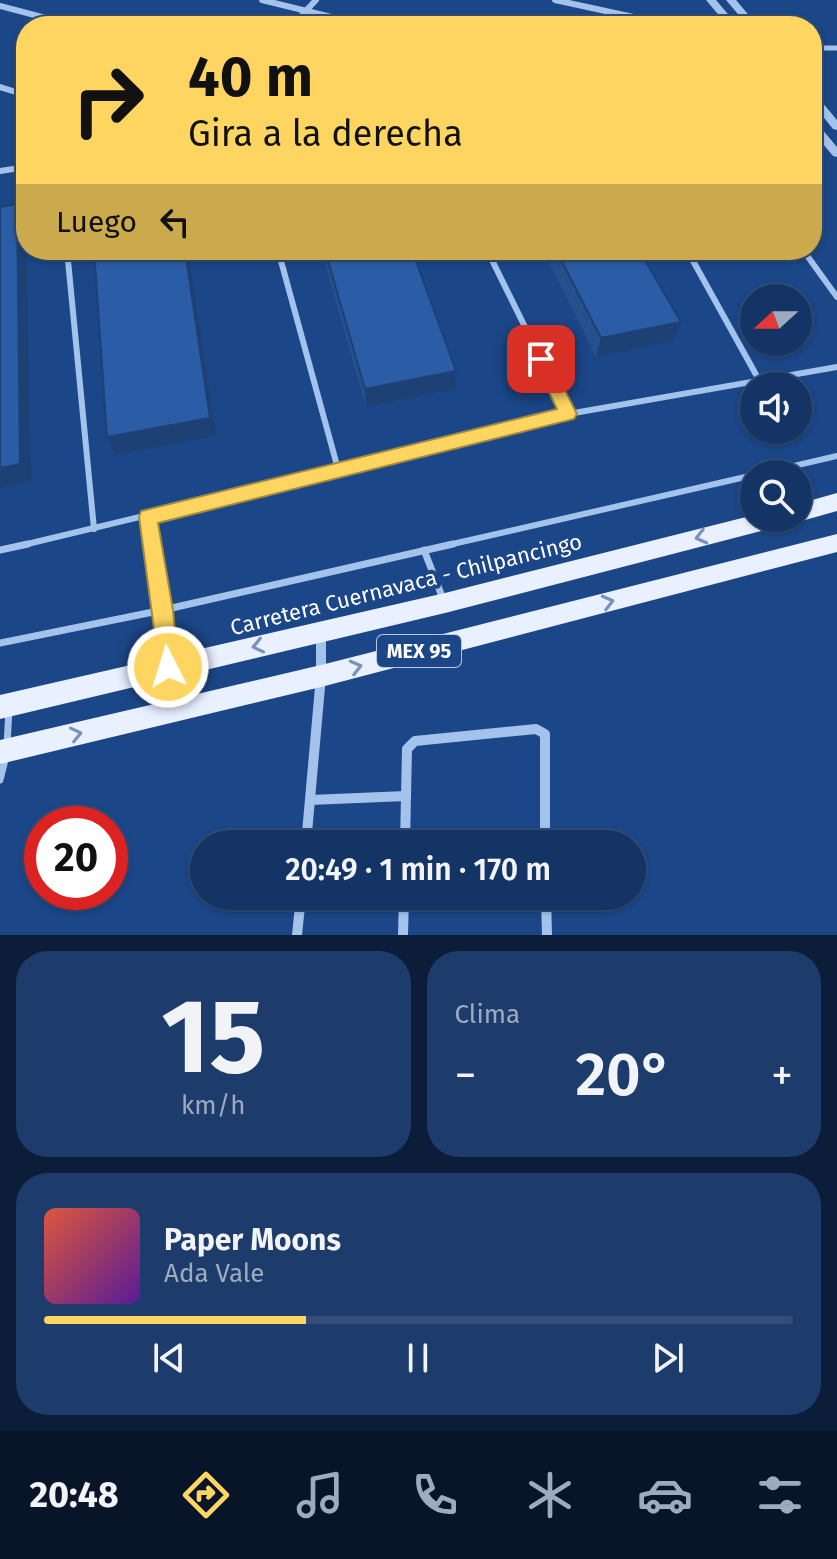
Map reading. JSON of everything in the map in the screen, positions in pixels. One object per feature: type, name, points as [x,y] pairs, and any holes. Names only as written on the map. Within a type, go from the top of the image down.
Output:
[{"type":"main road","points":[[812,509],[837,502]]},
{"type":"main road","name":"Carretera Cuernavaca - Chilpancingo","points":[[5,706],[445,603],[740,527]]},
{"type":"main road","name":"MEX 95","points":[[4,751],[321,676],[837,543]]},
{"type":"street","points":[[262,0],[330,16]]},
{"type":"street","points":[[301,16],[316,0]]},
{"type":"street","points":[[555,0],[629,16]]},
{"type":"street","points":[[711,0],[725,16]]},
{"type":"street","points":[[731,0],[745,16]]},
{"type":"street","points":[[1,7],[37,16]]},
{"type":"street","points":[[822,109],[837,127]]},
{"type":"street","points":[[822,136],[837,154]]},
{"type":"street","points":[[307,830],[321,676],[321,632]]},
{"type":"street","points":[[405,830],[407,749],[415,741],[536,729],[545,734],[545,830]]},
{"type":"street","points":[[310,800],[406,796]]},
{"type":"street","points":[[297,935],[300,910]]},
{"type":"street","points":[[403,935],[404,910]]},
{"type":"street","points":[[546,910],[547,935]]},
{"type":"lane","points":[[68,260],[94,529]]},
{"type":"lane","points":[[281,260],[338,469]]},
{"type":"lane","points":[[492,260],[568,414]]},
{"type":"lane","points":[[693,260],[755,372]]},
{"type":"lane","points":[[810,260],[837,297]]},
{"type":"lane","points":[[807,372],[837,367]]},
{"type":"lane","points":[[0,550],[568,414],[740,383]]},
{"type":"lane","points":[[812,462],[837,456]]},
{"type":"lane","points":[[0,643],[163,610],[740,479]]},
{"type":"lane","points":[[148,517],[163,610],[168,667]]},
{"type":"lane","points":[[424,550],[445,603]]},
{"type":"lane","points":[[0,780],[5,706]]},
{"type":"building","points":[[16,204],[20,464],[0,468],[0,207]]},
{"type":"building","points":[[95,260],[186,260],[210,418],[107,437]]},
{"type":"building","points":[[328,260],[416,260],[456,371],[365,389]]},
{"type":"building","points":[[561,260],[645,260],[681,322],[601,338]]},
{"type":"route","points":[[168,667],[163,610],[148,517],[568,414],[541,359]]}]
